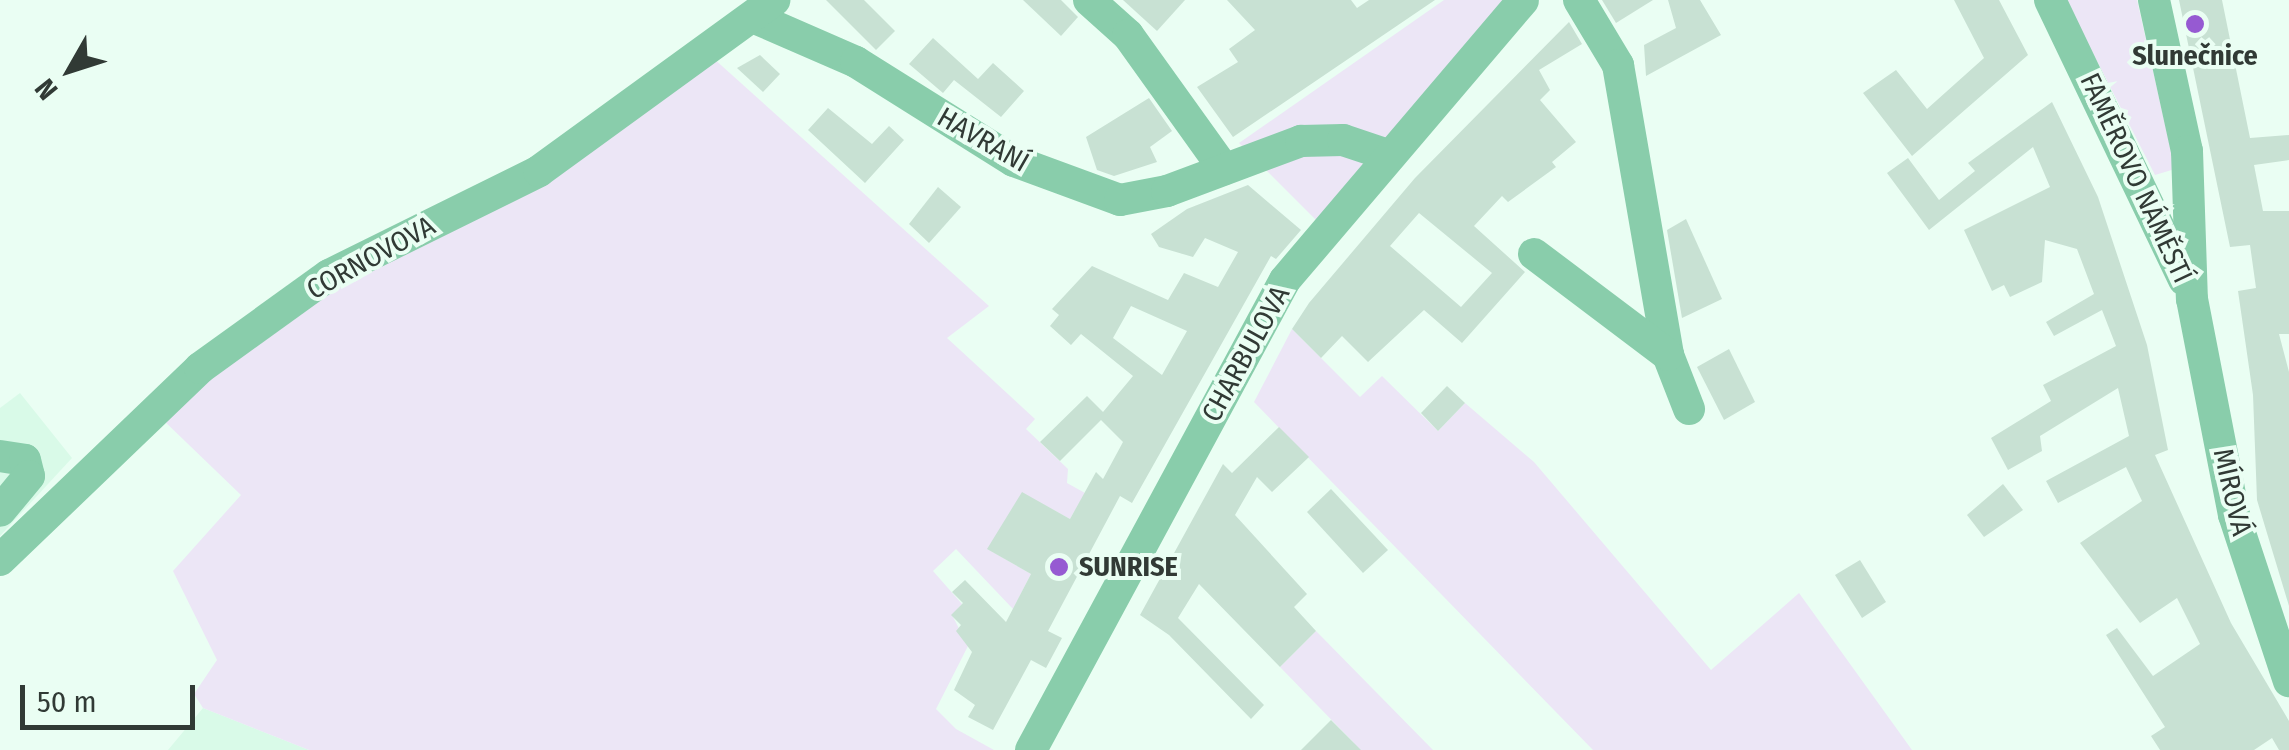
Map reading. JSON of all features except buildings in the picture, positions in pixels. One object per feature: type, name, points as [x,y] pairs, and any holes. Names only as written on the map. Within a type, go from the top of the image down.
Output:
[{"type":"street","points":[[1089,0],[1128,35],[1224,169]]},
{"type":"street","name":"CHARBULOVA","points":[[1031,750],[1285,280],[1388,154],[1523,0]]},
{"type":"street","points":[[1578,0],[1618,65],[1668,355],[1690,408]]},
{"type":"street","name":"FAMĚROVO NÁMĚSTÍ","points":[[2154,0],[2187,151],[2192,299]]},
{"type":"street","name":"FAMĚROVO NÁMĚSTÍ","points":[[2052,1],[2144,187],[2192,299]]},
{"type":"street","name":"HAVRANÍ","points":[[764,9],[1014,161],[1076,189],[1120,200],[1301,141],[1343,140],[1388,154]]},
{"type":"street","name":"CORNOVOVA","points":[[0,560],[200,368],[313,286],[539,171],[764,9]]},
{"type":"street","points":[[1534,254],[1668,355]]},
{"type":"street","name":"MÍROVÁ","points":[[2192,299],[2234,515],[2289,681]]},
{"type":"street","points":[[0,456],[25,460],[29,476],[0,511]]},
{"type":"shaded area","points":[[1444,0],[1509,0],[1319,223],[1239,143]]},
{"type":"shaded area","points":[[2066,0],[2137,0],[2175,169],[2155,175]]},
{"type":"shaded area","points":[[712,57],[989,306],[947,338],[1035,419],[1026,429],[1068,469],[1067,483],[1085,493],[1070,519],[1022,493],[988,549],[1031,574],[1013,609],[956,549],[933,571],[962,604],[952,615],[968,646],[936,709],[956,729],[994,750],[309,750],[203,708],[194,694],[217,660],[173,571],[241,495],[160,417],[289,314]]},
{"type":"shaded area","points":[[1292,329],[1360,397],[1382,376],[1438,431],[1465,403],[1534,462],[1711,670],[1799,593],[1912,750],[1593,750],[1254,402]]},
{"type":"shaded area","points":[[20,393],[72,458],[0,536],[0,408]]},
{"type":"shaded area","points":[[1316,631],[1433,750],[1348,750],[1354,743],[1280,667]]},
{"type":"shaded area","points":[[203,708],[309,750],[168,750]]},
{"type":"place","name":"Slunečnice","points":[[2195,24]]},
{"type":"place","name":"SUNRISE","points":[[1059,567]]}]
